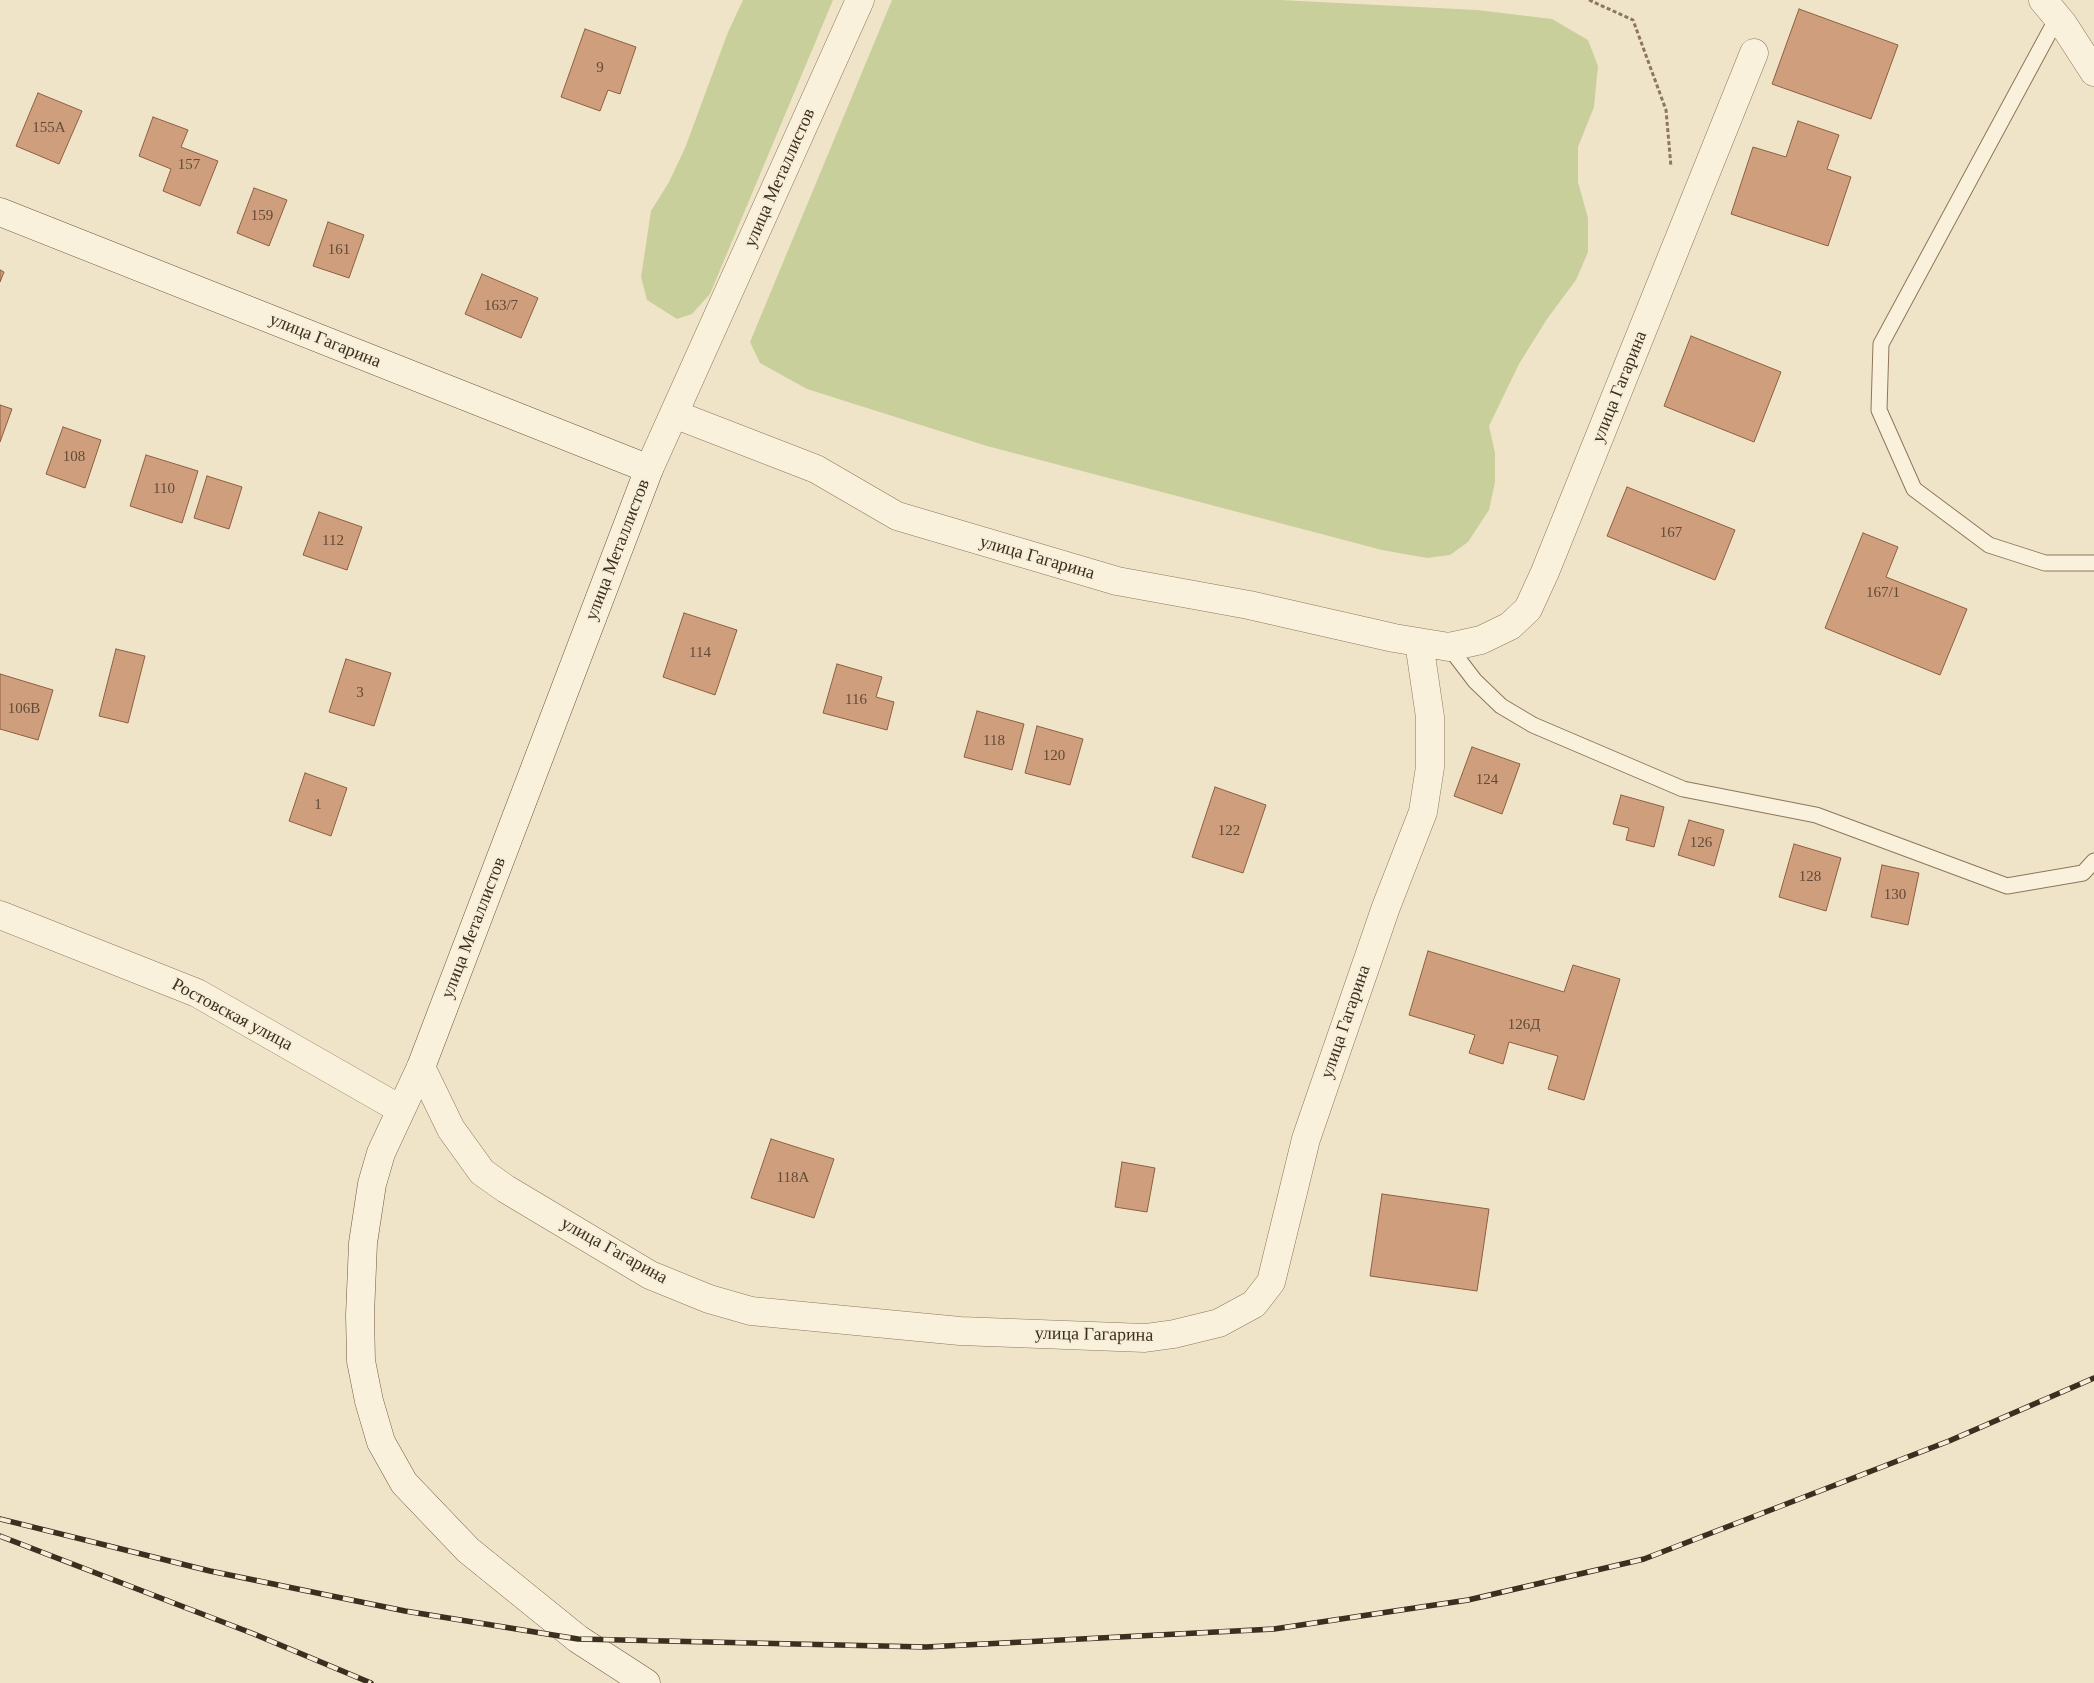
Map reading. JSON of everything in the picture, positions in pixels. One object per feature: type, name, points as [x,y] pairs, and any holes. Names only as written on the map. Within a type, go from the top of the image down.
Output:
[{"type":"street","name":"улица Металлистов","points":[[646,1683],[578,1639],[468,1550],[404,1483],[381,1442],[369,1401],[361,1360],[360,1315],[363,1244],[372,1184],[381,1153],[421,1067],[649,469],[860,0]]},
{"type":"street","points":[[2050,9],[2094,72]]},
{"type":"street","name":"улица Гагарина","points":[[674,414],[816,469],[897,516],[1117,582],[1249,605],[1449,647],[1481,640],[1510,626],[1528,609],[1549,563],[1754,53]]},
{"type":"street","name":"улица Гагарина","points":[[0,212],[649,469]]},
{"type":"street","name":"улица Гагарина","points":[[421,1067],[451,1129],[482,1172],[506,1189],[650,1275],[709,1299],[760,1312],[960,1331],[1144,1338],[1174,1334],[1219,1323],[1254,1304],[1271,1282],[1306,1139],[1386,907],[1422,812],[1430,767],[1430,717],[1419,642]]},
{"type":"street","name":"Ростовская улица","points":[[0,915],[197,993],[400,1109]]},
{"type":"lane","points":[[2050,9],[1881,344],[1879,410],[1914,489],[1989,545],[2045,562],[2094,563]]},
{"type":"lane","points":[[1449,647],[1475,681],[1501,706],[1533,725],[1683,789],[1816,815],[2007,886],[2083,873],[2094,861]]},
{"type":"path","points":[[1589,0],[1633,20],[1666,110],[1672,176]]},
{"type":"green space","points":[[743,0],[833,0],[710,294],[692,314],[677,319],[647,300],[641,277],[651,211],[669,182],[685,148],[728,32]]},
{"type":"green space","points":[[892,0],[1280,0],[1477,10],[1552,19],[1588,40],[1598,66],[1594,107],[1578,147],[1578,182],[1588,218],[1588,252],[1576,280],[1547,319],[1519,364],[1489,426],[1495,453],[1495,482],[1489,510],[1468,542],[1450,555],[1427,558],[1382,550],[987,446],[807,389],[760,363],[750,342]]},
{"type":"building","points":[[1799,9],[1898,45],[1871,119],[1772,84]]},
{"type":"building","points":[[585,29],[636,47],[620,94],[608,90],[600,111],[561,97]]},
{"type":"building","points":[[38,93],[82,111],[59,164],[16,146]]},
{"type":"building","points":[[153,117],[188,130],[181,147],[218,161],[200,206],[163,191],[171,169],[139,156]]},
{"type":"building","points":[[1798,121],[1839,135],[1827,169],[1851,177],[1828,246],[1731,214],[1753,147],[1786,157]]},
{"type":"building","points":[[254,188],[287,200],[269,246],[237,233]]},
{"type":"building","points":[[328,222],[364,235],[349,278],[313,266]]},
{"type":"building","points":[[0,270],[4,272],[0,282]]},
{"type":"building","points":[[482,274],[538,298],[521,338],[465,314]]},
{"type":"building","points":[[1691,336],[1781,372],[1754,442],[1664,406]]},
{"type":"building","points":[[0,405],[12,409],[0,442]]},
{"type":"building","points":[[63,427],[101,440],[85,488],[46,474]]},
{"type":"building","points":[[146,455],[198,471],[182,523],[130,506]]},
{"type":"building","points":[[207,476],[242,487],[229,529],[194,518]]},
{"type":"building","points":[[1627,487],[1735,530],[1715,580],[1607,536]]},
{"type":"building","points":[[319,512],[362,527],[347,570],[303,555]]},
{"type":"building","points":[[1863,533],[1898,547],[1886,577],[1967,609],[1940,675],[1825,628]]},
{"type":"building","points":[[684,613],[737,630],[715,695],[663,677]]},
{"type":"building","points":[[116,649],[145,656],[128,723],[99,716]]},
{"type":"building","points":[[346,659],[391,673],[374,726],[329,712]]},
{"type":"building","points":[[837,664],[882,677],[876,697],[894,702],[887,730],[823,713]]},
{"type":"building","points":[[0,674],[53,690],[38,740],[0,729]]},
{"type":"building","points":[[977,711],[1024,724],[1012,770],[964,757]]},
{"type":"building","points":[[1037,726],[1083,739],[1070,785],[1025,773]]},
{"type":"building","points":[[1472,747],[1520,764],[1502,814],[1454,796]]},
{"type":"building","points":[[305,773],[347,788],[331,836],[289,821]]},
{"type":"building","points":[[1215,787],[1266,805],[1243,873],[1192,857]]},
{"type":"building","points":[[1621,795],[1664,807],[1654,847],[1626,840],[1629,828],[1613,824]]},
{"type":"building","points":[[1689,820],[1724,830],[1714,866],[1678,855]]},
{"type":"building","points":[[1794,844],[1841,858],[1826,911],[1779,897]]},
{"type":"building","points":[[1882,865],[1919,873],[1908,925],[1871,917]]},
{"type":"building","points":[[1428,951],[1564,992],[1573,965],[1620,979],[1584,1100],[1548,1089],[1558,1056],[1509,1042],[1503,1064],[1469,1053],[1475,1035],[1409,1015]]},
{"type":"building","points":[[771,1139],[834,1159],[814,1218],[751,1198]]},
{"type":"building","points":[[1122,1162],[1155,1168],[1147,1212],[1115,1207]]},
{"type":"building","points":[[1382,1194],[1489,1209],[1477,1291],[1370,1276]]},
{"type":"railway","points":[[0,1519],[210,1571],[405,1611],[578,1639],[926,1647],[1274,1629],[1468,1600],[1644,1559],[1949,1441],[2094,1378]]},
{"type":"railway","points":[[0,1536],[254,1634],[371,1683]]}]
